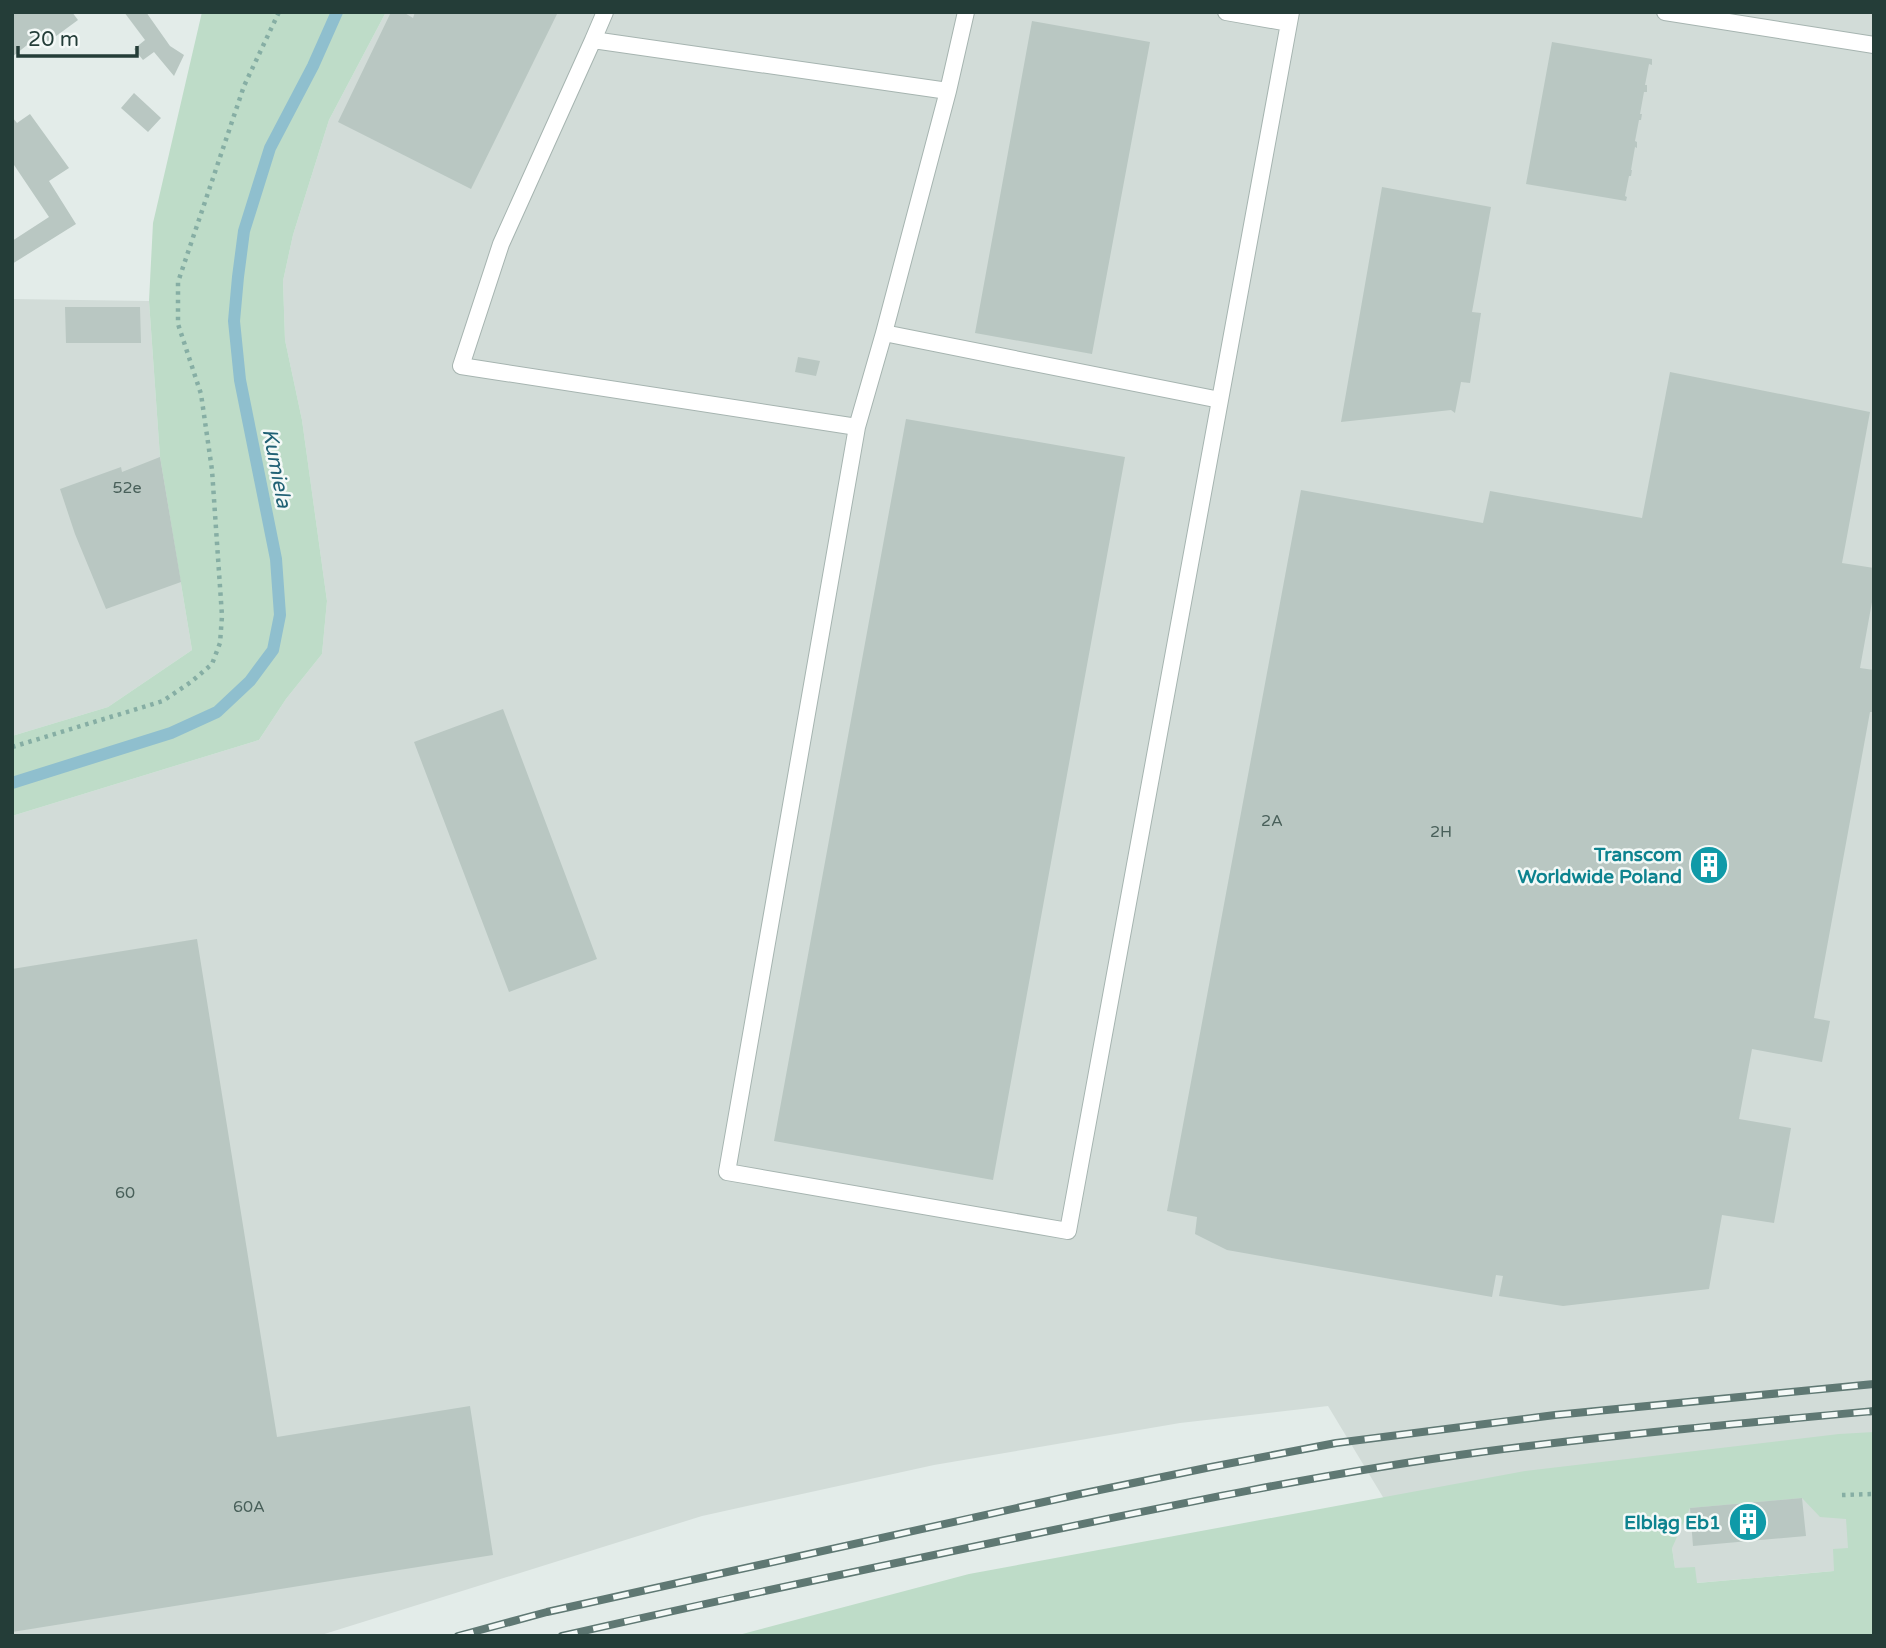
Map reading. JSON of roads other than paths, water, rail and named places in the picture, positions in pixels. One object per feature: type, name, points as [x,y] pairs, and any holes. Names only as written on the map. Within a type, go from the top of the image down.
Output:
[{"type":"lane","points":[[605,12],[502,244],[461,366],[857,427]]},
{"type":"lane","points":[[966,12],[948,91],[857,427],[727,1171],[1068,1231],[1290,18],[1226,12]]},
{"type":"lane","points":[[1665,12],[1874,45]]},
{"type":"lane","points":[[593,40],[948,91]]},
{"type":"lane","points":[[884,333],[1220,400]]},
{"type":"waterway","name":"Kumiela","points":[[12,783],[171,733],[217,712],[250,681],[273,650],[280,615],[276,559],[240,380],[234,321],[238,277],[244,231],[270,148],[313,66],[337,12]]},
{"type":"railway","points":[[458,1636],[547,1612],[1080,1494],[1336,1443],[1555,1415],[1874,1384]]},
{"type":"railway","points":[[562,1636],[1077,1525],[1365,1470],[1579,1440],[1874,1411]]},
{"type":"place","name":"Transcom Worldwide Poland","points":[[1709,865]]},
{"type":"place","name":"Elbląg Eb1","points":[[1748,1522]]}]
